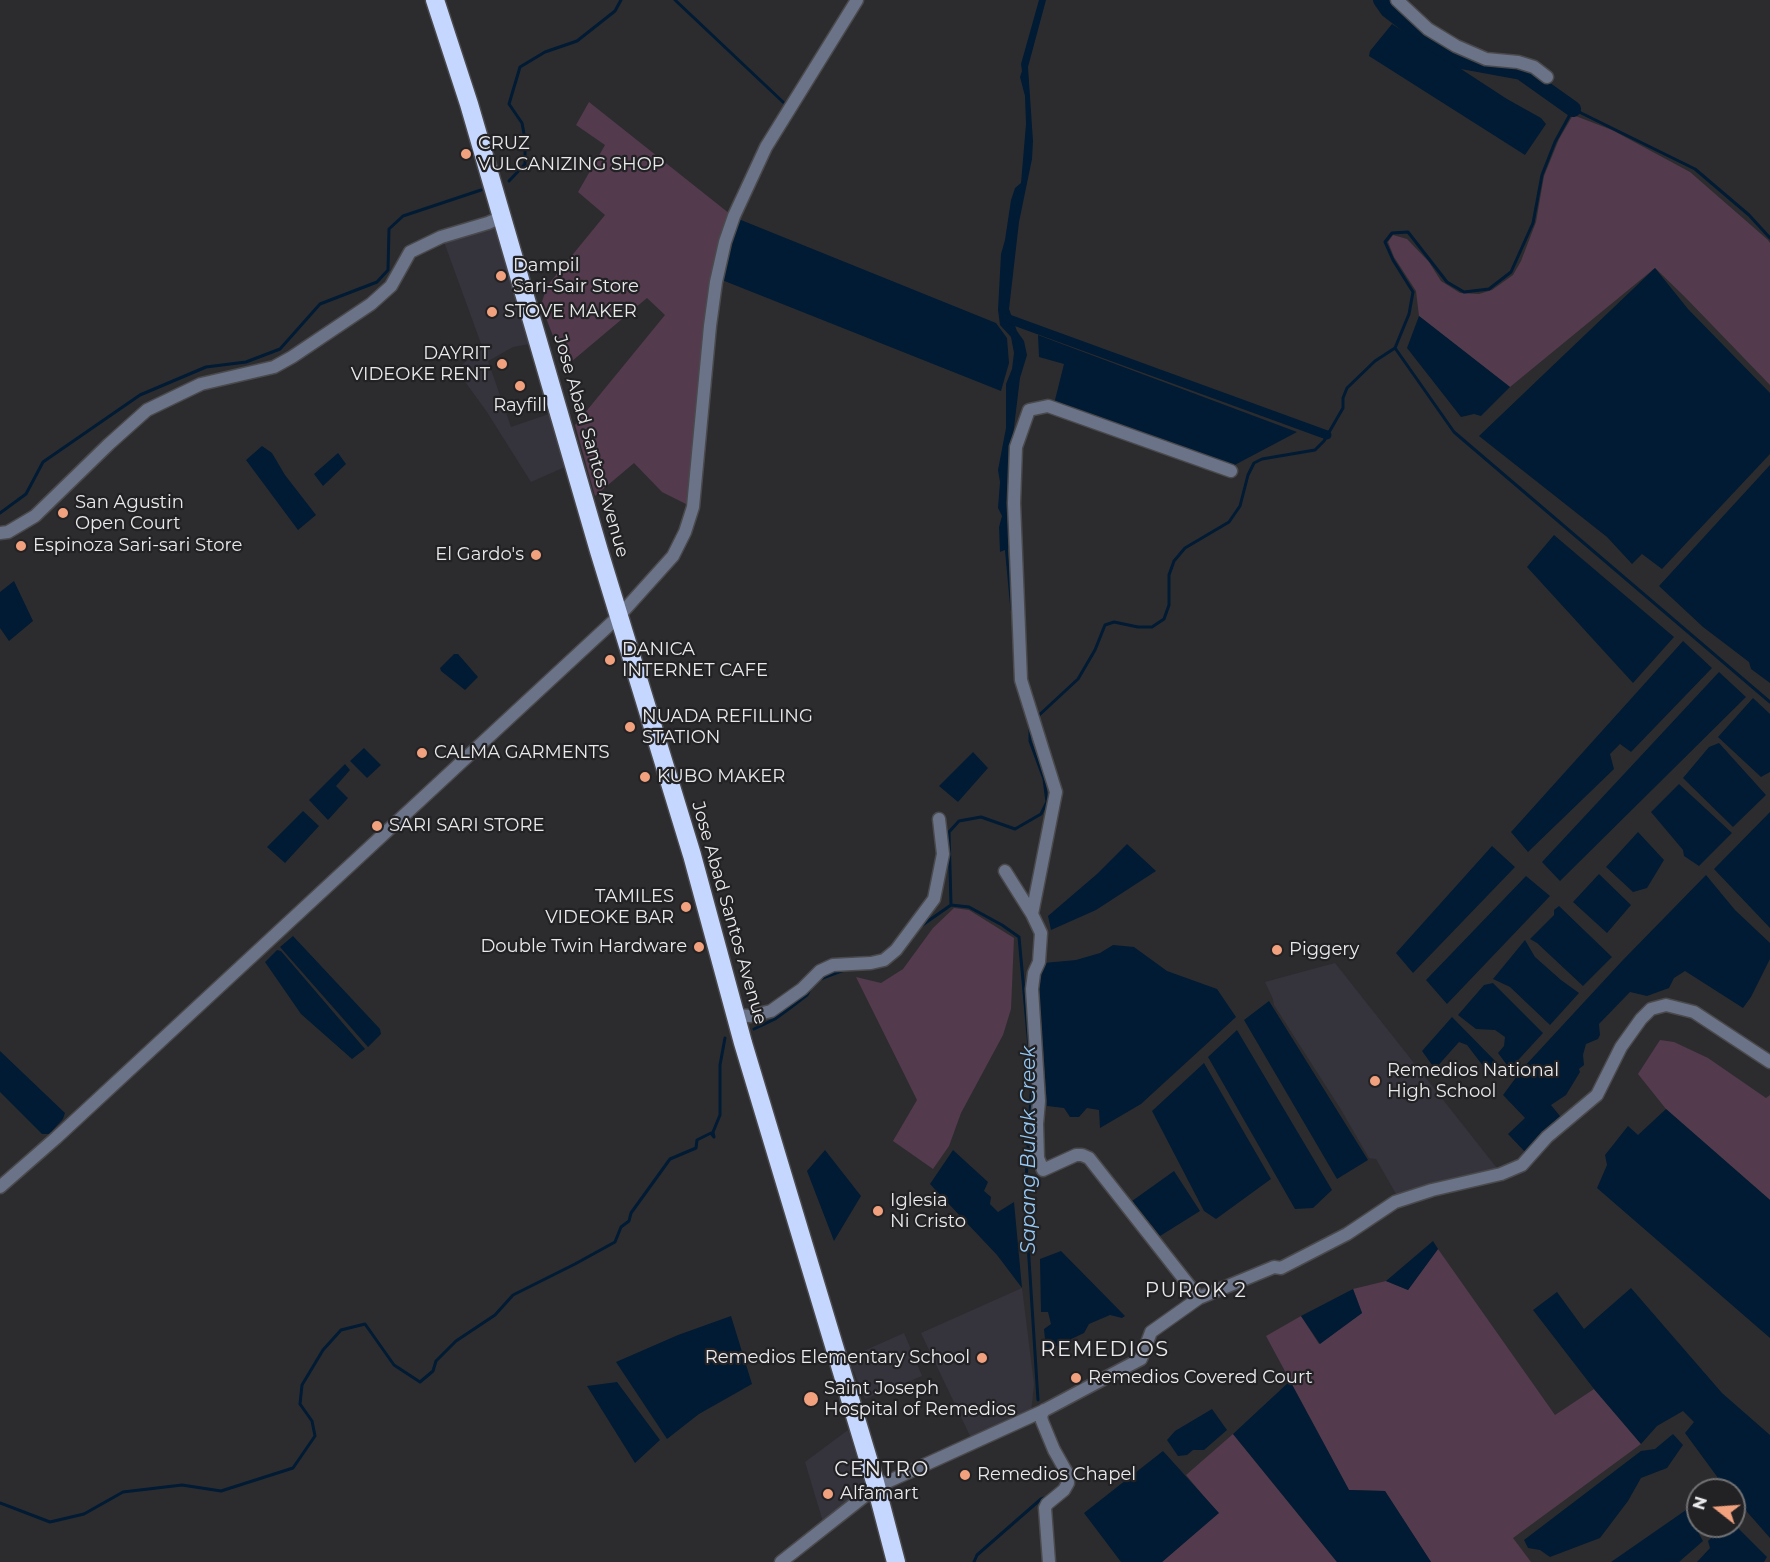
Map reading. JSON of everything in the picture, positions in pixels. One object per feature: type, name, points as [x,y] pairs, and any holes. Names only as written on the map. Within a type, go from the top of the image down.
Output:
[{"type":"highway","name":"Jose Abad Santos Avenue","points":[[435,0],[469,104],[619,616],[692,855],[736,1015],[876,1487],[896,1562]]},
{"type":"street","points":[[0,1187],[56,1138],[619,616],[673,556],[685,532],[693,507],[716,282],[725,242],[734,216],[766,147],[857,0]]},
{"type":"street","points":[[1397,0],[1428,28],[1456,46],[1486,59],[1518,62],[1534,67],[1547,77]]},
{"type":"street","points":[[0,533],[8,532],[35,516],[147,410],[201,384],[274,367],[371,304],[391,286],[410,252],[441,237],[502,217]]},
{"type":"street","points":[[1032,914],[1056,792],[1022,680],[1014,503],[1016,447],[1029,410],[1048,406],[1231,471]]},
{"type":"street","points":[[736,1015],[750,1016],[771,1011],[802,989],[820,971],[832,965],[884,960],[896,950],[934,899],[943,854],[939,819]]},
{"type":"street","points":[[1005,871],[1041,933],[1039,962],[1034,973],[1032,989],[1039,1101],[1038,1158],[1043,1170],[1076,1155],[1089,1158],[1199,1298]]},
{"type":"street","points":[[781,1562],[876,1487],[1044,1410],[1141,1359],[1151,1332],[1199,1298],[1275,1267],[1281,1268],[1347,1234],[1395,1203],[1432,1190],[1501,1174],[1522,1165],[1547,1137],[1597,1095],[1621,1047],[1641,1018],[1651,1010],[1666,1005],[1694,1012],[1770,1062]]},
{"type":"street","points":[[1044,1410],[1041,1416],[1042,1421],[1067,1473],[1068,1483],[1045,1508],[1049,1562]]},
{"type":"shaded area","points":[[589,102],[730,214],[690,506],[662,492],[634,463],[595,496],[575,425],[665,315],[647,298],[565,367],[541,305],[547,286],[605,215],[578,192],[605,145],[576,125]]},
{"type":"shaded area","points":[[1573,115],[1612,130],[1690,172],[1768,240],[1770,243],[1770,385],[1655,268],[1510,387],[1419,316],[1416,291],[1394,257],[1388,242],[1393,235],[1407,239],[1429,262],[1441,281],[1460,293],[1479,294],[1492,290],[1513,275],[1521,261],[1536,222],[1544,176],[1559,139]]},
{"type":"shaded area","points":[[490,225],[497,226],[529,344],[513,347],[488,361],[511,427],[549,414],[567,466],[531,482],[487,412],[456,369],[483,349],[443,239]]},
{"type":"shaded area","points":[[954,908],[969,910],[1014,938],[1011,1009],[1003,1035],[961,1113],[949,1146],[933,1169],[893,1141],[917,1100],[856,977],[881,983],[903,969],[933,928]]},
{"type":"shaded area","name":"Remedios National High School","points":[[1335,963],[1500,1172],[1399,1199],[1376,1159],[1369,1158],[1274,1005],[1265,982]]},
{"type":"shaded area","points":[[1660,1040],[1674,1042],[1708,1058],[1766,1098],[1770,1095],[1770,1200],[1666,1109],[1638,1074]]},
{"type":"shaded area","points":[[1438,1249],[1555,1415],[1594,1389],[1641,1444],[1513,1538],[1531,1562],[1431,1562],[1385,1491],[1349,1490],[1266,1336],[1301,1316],[1319,1344],[1362,1313],[1353,1289],[1386,1281],[1408,1290]]},
{"type":"shaded area","name":"Remedios Elementary School","points":[[1022,1288],[1034,1384],[1031,1413],[972,1440],[921,1333]]},
{"type":"shaded area","points":[[904,1333],[922,1376],[865,1399],[848,1358]]},
{"type":"shaded area","points":[[848,1430],[867,1492],[824,1525],[805,1462]]},
{"type":"shaded area","points":[[1233,1434],[1337,1562],[1162,1562],[1218,1513],[1186,1475]]},
{"type":"water","points":[[1039,0],[1046,0],[1028,67],[1032,159],[1019,222],[1009,309],[1017,331],[1024,341],[1027,355],[1020,378],[1011,452],[1012,547],[1000,552],[999,527],[1002,516],[998,508],[1000,482],[998,470],[1006,428],[1006,384],[1012,369],[1014,353],[1011,337],[1000,325],[998,310],[1001,254],[1011,200],[1015,188],[1021,183],[1026,124],[1025,96],[1020,77],[1021,64]]},
{"type":"water","points":[[1392,24],[1507,99],[1541,118],[1546,124],[1525,155],[1369,56],[1370,51]]},
{"type":"water","points":[[736,218],[996,323],[1007,338],[1009,363],[1001,391],[722,280]]},
{"type":"water","points":[[1655,268],[1688,309],[1770,393],[1770,454],[1662,569],[1642,554],[1632,564],[1607,537],[1479,436]]},
{"type":"water","points":[[1419,316],[1510,387],[1481,416],[1474,414],[1461,417],[1407,348]]},
{"type":"water","points":[[1038,335],[1297,432],[1229,468],[1054,404],[1064,364],[1039,357]]},
{"type":"water","points":[[262,446],[272,453],[285,475],[316,515],[298,530],[246,460]]},
{"type":"water","points":[[338,453],[346,464],[323,486],[314,474]]},
{"type":"water","points":[[1770,465],[1770,683],[1751,669],[1749,662],[1703,627],[1659,586]]},
{"type":"water","points":[[1554,535],[1674,637],[1633,683],[1527,567]]},
{"type":"water","points":[[14,581],[33,621],[9,641],[0,628],[0,592]]},
{"type":"water","points":[[1683,641],[1712,668],[1631,752],[1620,744],[1610,754],[1614,769],[1528,852],[1511,832]]},
{"type":"water","points":[[454,654],[458,654],[478,677],[465,690],[440,668]]},
{"type":"water","points":[[1719,672],[1746,697],[1560,881],[1542,862]]},
{"type":"water","points":[[1753,698],[1770,714],[1770,772],[1761,777],[1718,737]]},
{"type":"water","points":[[1719,743],[1766,795],[1733,827],[1683,778],[1709,747]]},
{"type":"water","points":[[364,748],[381,765],[367,778],[350,761]]},
{"type":"water","points":[[973,752],[988,768],[958,802],[939,786]]},
{"type":"water","points":[[345,764],[350,770],[336,786],[348,798],[328,820],[309,800]]},
{"type":"water","points":[[1679,784],[1732,833],[1699,866],[1684,856],[1683,850],[1651,812]]},
{"type":"water","points":[[303,811],[319,826],[285,863],[267,847]]},
{"type":"water","points":[[1770,812],[1770,928],[1714,869]]},
{"type":"water","points":[[1638,832],[1664,860],[1647,888],[1633,892],[1606,867]]},
{"type":"water","points":[[1127,844],[1156,871],[1096,910],[1051,930],[1048,916],[1097,874]]},
{"type":"water","points":[[1492,846],[1515,867],[1413,973],[1396,953]]},
{"type":"water","points":[[1599,874],[1631,905],[1607,933],[1573,902]]},
{"type":"water","points":[[1706,875],[1735,910],[1770,943],[1770,959],[1751,997],[1743,1008],[1685,971],[1674,978],[1669,988],[1647,996],[1630,992],[1599,1024],[1600,1035],[1598,1039],[1586,1044],[1583,1055],[1584,1065],[1579,1069],[1580,1072],[1566,1095],[1551,1105],[1564,1121],[1526,1153],[1508,1134],[1525,1118],[1503,1095],[1523,1068]]},
{"type":"water","points":[[1526,876],[1550,896],[1447,1004],[1426,980]]},
{"type":"water","points":[[1559,906],[1612,957],[1583,986],[1530,939],[1554,915],[1554,910]]},
{"type":"water","points":[[293,936],[380,1029],[381,1034],[368,1047],[280,947]]},
{"type":"water","points":[[1525,940],[1535,957],[1579,993],[1550,1025],[1510,987],[1493,979]]},
{"type":"water","points":[[1113,945],[1134,947],[1167,971],[1217,989],[1236,1017],[1141,1104],[1100,1128],[1099,1110],[1087,1108],[1079,1117],[1070,1117],[1064,1108],[1047,1106],[1038,978],[1043,963],[1076,960],[1100,953]]},
{"type":"water","points":[[277,950],[281,951],[365,1049],[352,1059],[301,1014],[265,962]]},
{"type":"water","points":[[1493,983],[1543,1033],[1510,1069],[1498,1053],[1504,1046],[1505,1037],[1495,1030],[1476,1029],[1458,1015],[1484,985]]},
{"type":"water","points":[[1269,1001],[1368,1160],[1337,1179],[1244,1020]]},
{"type":"water","points":[[1452,1017],[1506,1072],[1490,1075],[1467,1045],[1459,1042],[1435,1069],[1422,1051]]},
{"type":"water","points":[[1237,1030],[1332,1190],[1313,1208],[1295,1209],[1208,1057]]},
{"type":"water","points":[[0,1051],[65,1113],[63,1119],[49,1134],[42,1134],[0,1092]]},
{"type":"water","points":[[1204,1063],[1271,1179],[1216,1219],[1204,1211],[1152,1111]]},
{"type":"water","points":[[1666,1109],[1770,1200],[1770,1338],[1597,1188],[1607,1165],[1605,1155],[1628,1126],[1638,1135]]},
{"type":"water","points":[[825,1150],[861,1196],[834,1241],[807,1171]]},
{"type":"water","points":[[953,1150],[988,1182],[984,1191],[991,1197],[990,1204],[998,1212],[1014,1202],[1022,1288],[997,1255],[930,1184]]},
{"type":"water","points":[[1174,1171],[1200,1211],[1160,1236],[1132,1201]]},
{"type":"water","points":[[1433,1241],[1438,1249],[1408,1290],[1386,1281]]},
{"type":"water","points":[[1061,1251],[1125,1316],[1122,1318],[1110,1315],[1089,1324],[1084,1333],[1046,1351],[1044,1329],[1051,1324],[1048,1312],[1041,1312],[1040,1259]]},
{"type":"water","points":[[1631,1288],[1722,1393],[1770,1435],[1770,1538],[1746,1511],[1746,1478],[1718,1478],[1685,1433],[1694,1422],[1683,1411],[1657,1426],[1641,1444],[1594,1389],[1533,1310],[1557,1292],[1584,1329]]},
{"type":"water","points":[[1353,1289],[1362,1313],[1320,1344],[1301,1316]]},
{"type":"water","points":[[731,1316],[752,1384],[699,1414],[667,1439],[616,1362],[678,1335]]},
{"type":"water","points":[[1290,1381],[1349,1490],[1385,1491],[1431,1562],[1337,1562],[1233,1434]]},
{"type":"water","points":[[617,1382],[660,1440],[635,1463],[587,1386]]},
{"type":"water","points":[[1212,1409],[1227,1430],[1204,1450],[1193,1450],[1187,1455],[1178,1456],[1167,1440],[1175,1431]]},
{"type":"water","points":[[1673,1434],[1683,1445],[1667,1468],[1641,1478],[1628,1501],[1600,1538],[1550,1557],[1540,1550],[1528,1548],[1524,1540],[1641,1451],[1655,1449]]},
{"type":"water","points":[[1163,1451],[1219,1513],[1162,1562],[1121,1562],[1084,1513]]},
{"type":"water","points":[[1686,1510],[1686,1538],[1701,1538],[1703,1541],[1679,1562],[1611,1562]]},
{"type":"water","points":[[1746,1536],[1767,1557],[1764,1562],[1697,1562],[1710,1548],[1708,1541],[1711,1538],[1746,1538]]},
{"type":"waterway","points":[[509,181],[525,164],[525,139],[522,123],[509,104],[520,67],[545,52],[577,41],[615,11],[621,0]]},
{"type":"waterway","points":[[675,0],[783,102]]},
{"type":"waterway","points":[[1381,0],[1388,10],[1426,39],[1461,61],[1521,72],[1573,109]]},
{"type":"waterway","points":[[1036,718],[1078,679],[1095,650],[1105,625],[1114,622],[1138,627],[1152,627],[1164,619],[1169,605],[1169,575],[1174,561],[1185,548],[1229,522],[1240,506],[1248,475],[1254,463],[1262,459],[1315,450],[1324,441],[1343,408],[1343,398],[1347,388],[1375,361],[1395,348],[1409,314],[1413,292],[1393,260],[1385,242],[1392,233],[1408,232],[1447,282],[1464,292],[1489,289],[1511,272],[1533,223],[1542,175],[1555,142],[1573,109],[1695,169],[1749,215],[1770,238]]},
{"type":"waterway","points":[[0,513],[26,494],[43,462],[140,395],[206,367],[246,362],[280,349],[320,304],[377,282],[388,270],[389,229],[403,216],[481,190]]},
{"type":"waterway","points":[[1006,318],[1327,435]]},
{"type":"waterway","points":[[1395,348],[1454,432],[1770,702]]},
{"type":"waterway","points":[[1006,545],[1012,610]]},
{"type":"waterway","points":[[951,905],[949,832],[959,821],[981,817],[1015,829],[1041,814],[1047,802],[1044,779],[1030,741],[1030,726]]},
{"type":"waterway","name":"Sapang Bulak Creek","points":[[921,926],[951,905],[969,907],[1019,937],[1032,1079],[1025,1197],[1038,1400]]},
{"type":"waterway","points":[[820,979],[844,970]]},
{"type":"waterway","points":[[754,1029],[775,1019],[790,1008],[807,995],[811,987]]},
{"type":"waterway","points":[[0,1503],[50,1522],[84,1514],[123,1492],[182,1485],[221,1491],[293,1468],[315,1436],[312,1421],[300,1404],[302,1385],[323,1350],[341,1330],[365,1324],[394,1365],[420,1382],[433,1371],[436,1361],[456,1341],[495,1315],[513,1295],[615,1242],[621,1227],[629,1221],[631,1213],[670,1159],[696,1148],[697,1140],[711,1133],[714,1137],[713,1132],[720,1115],[720,1065],[725,1038]]},
{"type":"waterway","name":"Sapang Bulak Creek","points":[[1051,1456],[1062,1476]]},
{"type":"waterway","name":"Sapang Bulak Creek","points":[[974,1562],[977,1555],[1041,1499],[1048,1497]]},
{"type":"place","name":"CRUZ VULCANIZING SHOP","points":[[466,154]]},
{"type":"place","name":"Dampil Sari-Sair Store","points":[[501,276]]},
{"type":"place","name":"STOVE MAKER","points":[[492,312]]},
{"type":"place","name":"DAYRIT VIDEOKE RENT","points":[[502,364]]},
{"type":"place","name":"Rayfill","points":[[520,386]]},
{"type":"place","name":"San Agustin Open Court","points":[[63,513]]},
{"type":"place","name":"Espinoza Sari-sari Store","points":[[21,546]]},
{"type":"place","name":"El Gardo's","points":[[536,555]]},
{"type":"place","name":"DANICA INTERNET CAFE","points":[[610,660]]},
{"type":"place","name":"NUADA REFILLING STATION","points":[[630,727]]},
{"type":"place","name":"CALMA GARMENTS","points":[[422,753]]},
{"type":"place","name":"KUBO MAKER","points":[[645,777]]},
{"type":"place","name":"SARI SARI STORE","points":[[377,826]]},
{"type":"place","name":"TAMILES VIDEOKE BAR","points":[[686,907]]},
{"type":"place","name":"Double Twin Hardware","points":[[699,947]]},
{"type":"place","name":"Piggery","points":[[1277,950]]},
{"type":"place","name":"Remedios National High School","points":[[1375,1081]]},
{"type":"place","name":"Iglesia Ni Cristo","points":[[878,1211]]},
{"type":"place","name":"Remedios Elementary School","points":[[982,1358]]},
{"type":"place","name":"Remedios Covered Court","points":[[1076,1378]]},
{"type":"place","name":"Saint Joseph Hospital of Remedios","points":[[811,1399]]},
{"type":"place","name":"Remedios Chapel","points":[[965,1475]]},
{"type":"place","name":"Alfamart","points":[[828,1494]]},
{"type":"district","name":"PUROK 2","points":[[1196,1291]]},
{"type":"district","name":"REMEDIOS","points":[[1105,1350]]},
{"type":"district","name":"CENTRO","points":[[882,1470]]}]
